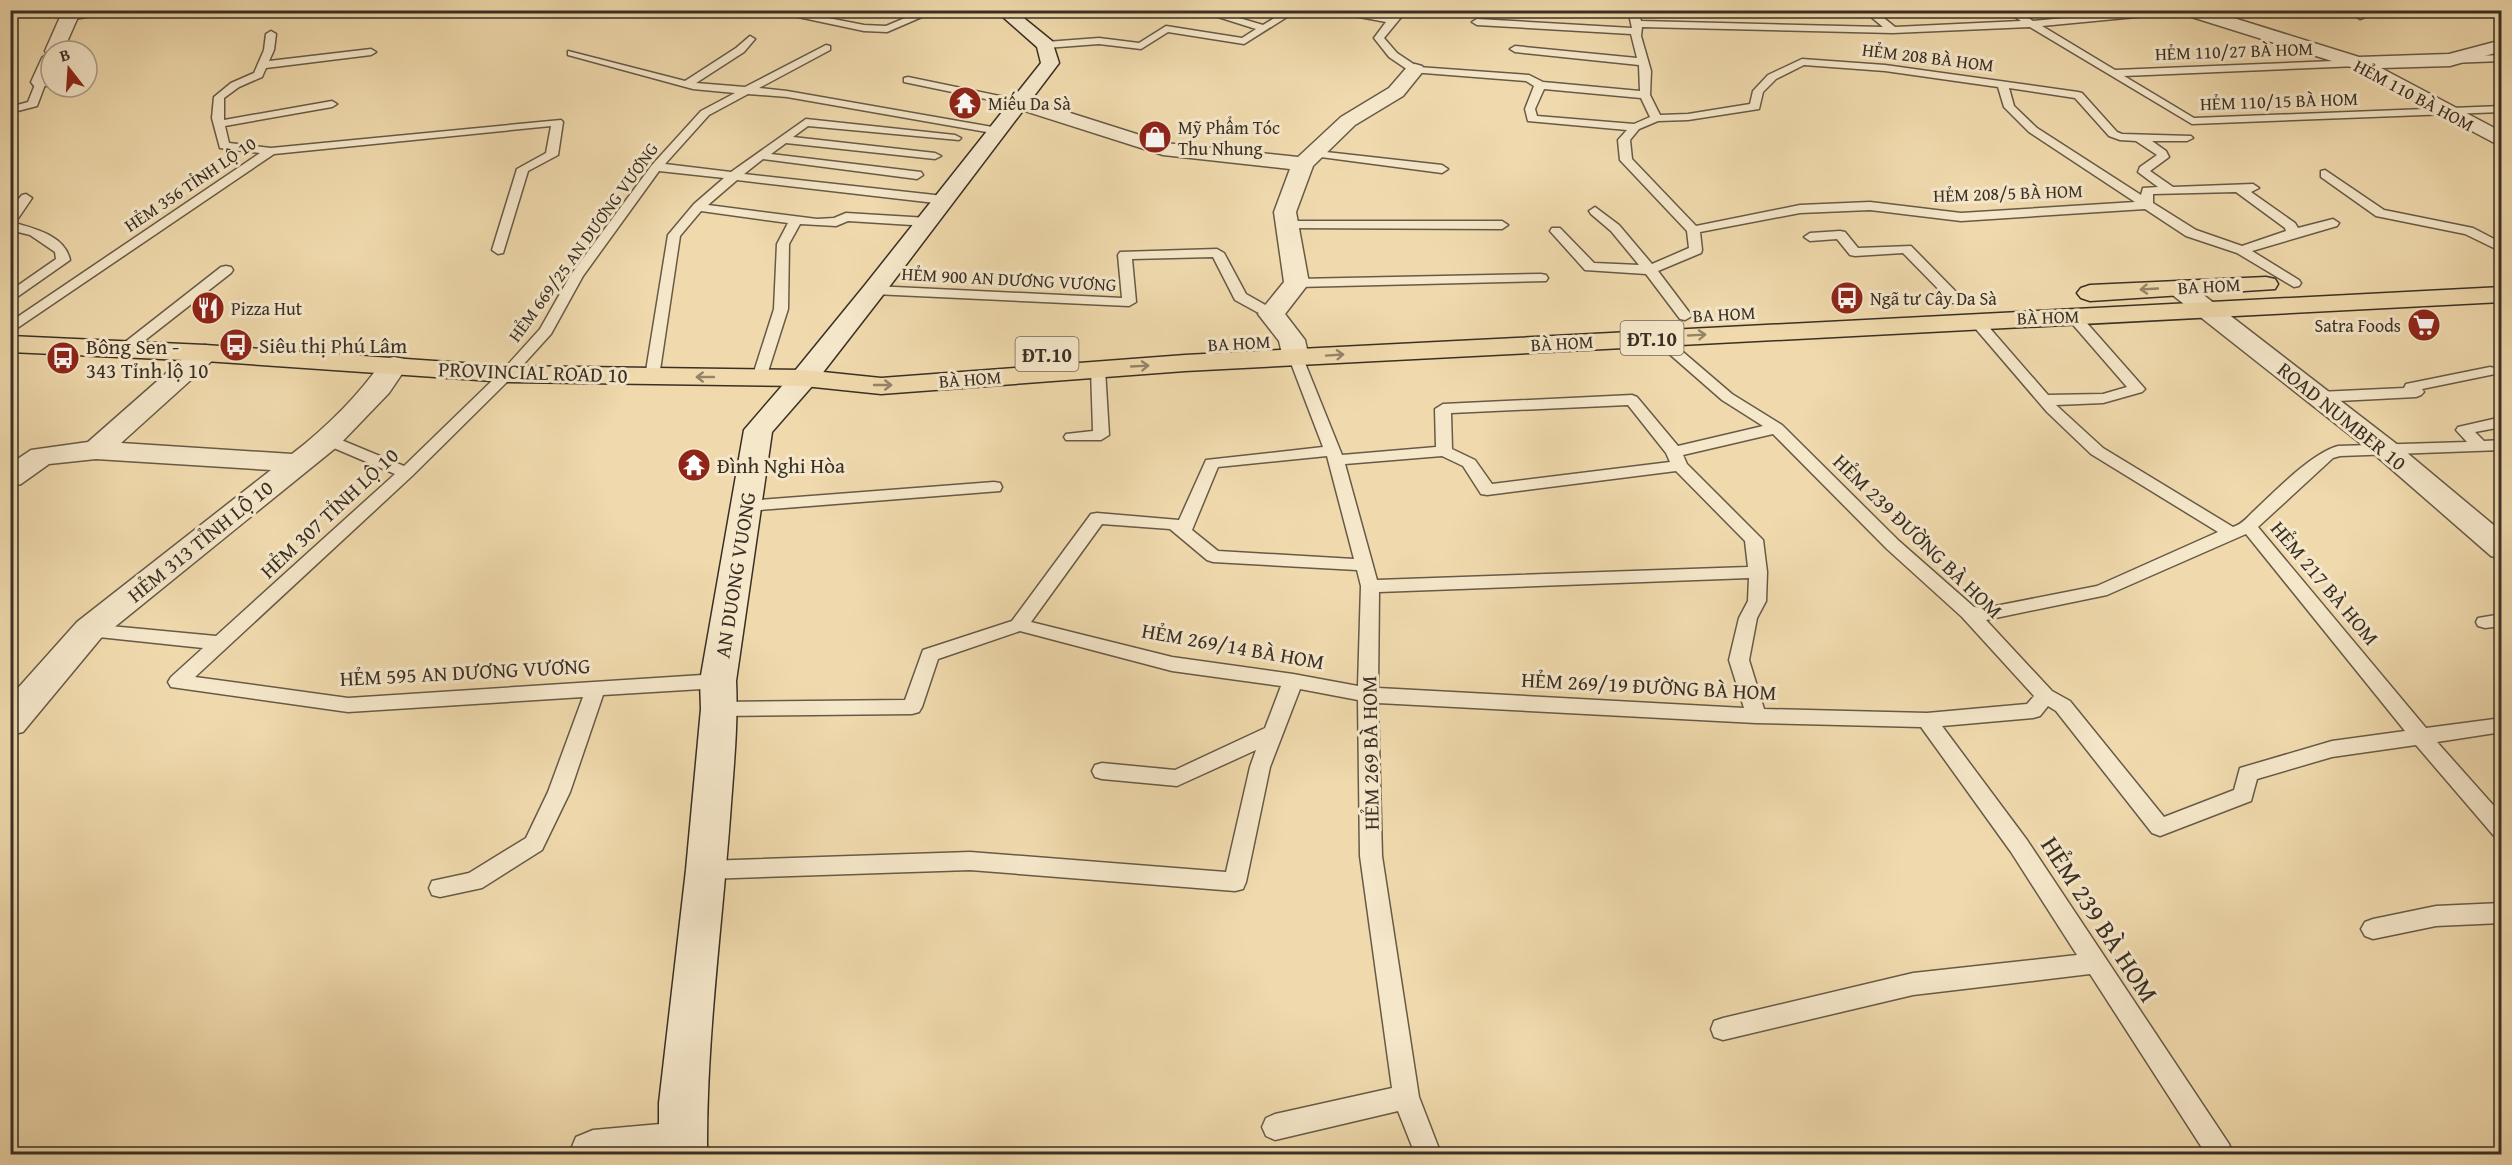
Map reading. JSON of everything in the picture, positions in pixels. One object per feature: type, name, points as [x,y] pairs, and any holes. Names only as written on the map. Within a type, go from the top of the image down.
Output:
[{"type":"main road","name":"BA HOM","points":[[804,378],[885,362],[1294,349],[1685,316],[2179,288],[2502,273]]},
{"type":"main road","name":"BÀ HOM","points":[[804,378],[881,386],[1098,369],[1294,349],[1657,337],[2502,294]]},
{"type":"main road","name":"PROVINCIAL ROAD 10","points":[[10,344],[205,353],[507,374],[804,378]]},
{"type":"street","name":"HẺM 110 BÀ HOM","points":[[2188,10],[2358,63],[2502,141]]},
{"type":"street","points":[[1007,13],[1046,45]]},
{"type":"street","points":[[59,39],[69,14]]},
{"type":"street","name":"AN DUONG VUONG","points":[[683,1150],[683,1103],[706,870],[718,695],[758,430],[804,378],[1050,63],[1046,45]]},
{"type":"street","points":[[2358,63],[2450,60],[2502,45]]},
{"type":"street","points":[[1294,349],[1271,314],[1297,283],[1286,212],[1310,159],[1348,122],[1396,92],[1415,70]]},
{"type":"street","points":[[1019,103],[1163,149],[1310,159]]},
{"type":"street","name":"ROAD NUMBER 10","points":[[2179,288],[2384,448],[2502,549]]},
{"type":"street","points":[[96,450],[205,353]]},
{"type":"street","name":"HẺM 313 TỈNH LỘ 10","points":[[10,722],[89,630],[328,441],[379,387],[394,365]]},
{"type":"street","points":[[10,478],[40,456],[96,450],[299,463]]},
{"type":"street","points":[[593,1155],[683,1150]]},
{"type":"lane","points":[[69,14],[122,10]]},
{"type":"lane","points":[[769,10],[864,28],[887,30],[934,10]]},
{"type":"lane","points":[[1007,13],[1035,10]]},
{"type":"lane","points":[[1200,10],[1263,28]]},
{"type":"lane","points":[[1046,45],[1099,41],[1142,46],[1166,29],[1244,41],[1294,10]]},
{"type":"lane","points":[[1326,10],[1392,20]]},
{"type":"lane","points":[[1402,10],[1379,38],[1393,55],[1415,70],[1530,78],[1540,85],[1646,95]]},
{"type":"lane","points":[[1556,231],[1590,267],[1650,270],[1696,250],[1693,230],[1626,160],[1624,140],[1635,127],[1656,118],[1646,95],[1646,71],[1633,10]]},
{"type":"lane","points":[[1867,10],[1893,30]]},
{"type":"lane","name":"HẺM 110/15 BÀ HOM","points":[[2009,10],[2192,121],[2502,109]]},
{"type":"lane","points":[[1477,22],[1637,28],[1893,30],[2030,24],[2178,10]]},
{"type":"lane","points":[[2360,16],[2378,10]]},
{"type":"lane","points":[[845,39],[864,28]]},
{"type":"lane","points":[[271,34],[269,50],[258,75],[235,85],[219,97],[219,124],[224,146],[271,151]]},
{"type":"lane","points":[[687,84],[740,50],[750,39]]},
{"type":"lane","name":"HẺM 669/25 AN DƯƠNG VƯƠNG","points":[[507,374],[546,331],[577,276],[656,167],[705,113],[826,48]]},
{"type":"lane","points":[[1515,49],[1644,62]]},
{"type":"lane","points":[[262,65],[371,52]]},
{"type":"lane","points":[[572,53],[687,84],[747,92],[787,94],[998,130]]},
{"type":"lane","points":[[2450,60],[2502,58]]},
{"type":"lane","name":"HẺM 208 BÀ HOM","points":[[1656,118],[1688,117],[1755,107],[1758,91],[1772,76],[1802,62],[1885,68],[2002,84],[2009,107],[2033,130],[2191,233],[2242,250],[2294,283]]},
{"type":"lane","name":"HẺM 110/27 BÀ HOM","points":[[2112,73],[2358,63]]},
{"type":"lane","points":[[908,80],[1019,103]]},
{"type":"lane","points":[[2002,84],[2078,95],[2113,134],[2120,137],[2187,138]]},
{"type":"lane","points":[[1540,85],[1530,109],[1532,119],[1635,127]]},
{"type":"lane","points":[[10,110],[33,104],[39,88]]},
{"type":"lane","points":[[219,124],[332,104]]},
{"type":"lane","name":"HẺM 356 TỈNH LỘ 10","points":[[10,329],[271,151],[557,122],[552,155],[523,169],[498,250]]},
{"type":"lane","points":[[652,377],[674,235],[698,207],[735,174],[763,156],[806,122],[955,138]]},
{"type":"lane","points":[[897,195],[969,125]]},
{"type":"lane","points":[[2139,138],[2162,153],[2163,157],[2144,169],[2144,172],[2170,190]]},
{"type":"lane","points":[[784,139],[935,156]]},
{"type":"lane","points":[[763,156],[916,175]]},
{"type":"lane","points":[[1310,159],[1442,169]]},
{"type":"lane","points":[[656,167],[735,174],[944,200]]},
{"type":"lane","points":[[2325,174],[2380,213],[2469,231],[2502,248]]},
{"type":"lane","points":[[2238,188],[2291,226],[2293,233]]},
{"type":"lane","points":[[2147,205],[2147,191],[2253,188]]},
{"type":"lane","points":[[10,221],[17,207],[26,198]]},
{"type":"lane","name":"HẺM 208/5 BÀ HOM","points":[[1693,230],[1800,209],[1870,206],[1961,217],[2147,205]]},
{"type":"lane","points":[[698,207],[795,221],[836,222],[846,217],[928,222]]},
{"type":"lane","points":[[1595,211],[1615,228],[1685,316]]},
{"type":"lane","points":[[759,378],[781,309],[783,244],[795,221]]},
{"type":"lane","points":[[2242,250],[2293,233],[2334,223]]},
{"type":"lane","points":[[1288,225],[1502,225]]},
{"type":"lane","points":[[10,226],[34,232],[61,250],[63,260],[10,298]]},
{"type":"lane","points":[[1810,237],[1840,235],[1855,252],[1906,249],[1957,300]]},
{"type":"lane","name":"HẺM 900 AN DƯƠNG VƯƠNG","points":[[874,290],[1130,302],[1125,255],[1216,253],[1240,297],[1271,314]]},
{"type":"lane","points":[[125,349],[226,270]]},
{"type":"lane","points":[[1297,283],[1541,278]]},
{"type":"lane","points":[[2044,400],[2099,400],[2123,395],[2137,389],[2073,316]]},
{"type":"lane","points":[[1976,321],[2044,400],[2097,451],[2231,533]]},
{"type":"lane","name":"HẺM 239 ĐƯỜNG BÀ HOM","points":[[1657,337],[1727,398],[1776,428],[1893,545],[1969,613],[2045,696],[2063,706],[2160,827],[2244,795],[2247,774],[2332,748],[2421,737]]},
{"type":"lane","name":"HẺM 269 BÀ HOM","points":[[1294,349],[1334,456],[1370,586],[1368,695],[1371,855],[1406,1097],[1428,1155]]},
{"type":"lane","points":[[1072,437],[1101,435],[1098,369]]},
{"type":"lane","points":[[2319,397],[2416,392],[2411,387],[2490,371]]},
{"type":"lane","name":"HẺM 307 TỈNH LỘ 10","points":[[178,682],[406,473],[507,374]]},
{"type":"lane","points":[[1444,451],[1443,410],[1632,400],[1677,459],[1754,540],[1758,572],[1757,601],[1748,618],[1739,660],[1756,716]]},
{"type":"lane","points":[[2478,444],[2464,430],[2502,422]]},
{"type":"lane","points":[[1183,531],[1212,464],[1444,451],[1469,463],[1487,490],[1677,459],[1776,428]]},
{"type":"lane","points":[[328,441],[406,473]]},
{"type":"lane","points":[[2249,526],[2327,455],[2338,451],[2478,444],[2502,445]]},
{"type":"lane","points":[[747,506],[994,487]]},
{"type":"lane","points":[[1019,625],[1097,518],[1175,524],[1213,556],[1363,565]]},
{"type":"lane","name":"HẺM 217 BÀ HOM","points":[[1969,613],[1985,614],[2101,591],[2249,526],[2421,737],[2502,830]]},
{"type":"lane","points":[[1370,586],[1758,572]]},
{"type":"lane","name":"HẺM 595 AN DƯƠNG VƯƠNG","points":[[178,682],[348,705],[595,690],[912,707],[930,655],[1019,625]]},
{"type":"lane","name":"HẺM 269/14 BÀ HOM","points":[[1019,625],[1172,664],[1293,681],[1368,695]]},
{"type":"lane","points":[[89,630],[220,643]]},
{"type":"lane","points":[[706,870],[970,861],[1234,882],[1260,767],[1293,681]]},
{"type":"lane","points":[[440,888],[474,880],[534,844],[559,792],[595,690]]},
{"type":"lane","name":"HẺM 269/19 ĐƯỜNG BÀ HOM","points":[[1368,695],[1756,716],[1927,720]]},
{"type":"lane","points":[[1927,720],[2033,711],[2045,696]]},
{"type":"lane","name":"HẺM 239 BÀ HOM","points":[[1927,720],[2019,846],[2220,1154]]},
{"type":"lane","points":[[2421,737],[2502,725]]},
{"type":"lane","points":[[1102,771],[1177,778],[1273,733]]},
{"type":"lane","points":[[2373,928],[2436,916],[2502,913]]},
{"type":"lane","points":[[1724,1029],[1913,984],[2095,963]]},
{"type":"lane","points":[[1275,1127],[1406,1097]]},
{"type":"place","name":"Miếu Da Sà","points":[[965,103]]},
{"type":"place","name":"Mỹ Phẩm Tóc Thu Nhung","points":[[1155,137]]},
{"type":"place","name":"Ngã tư Cây Da Sà","points":[[1847,298]]},
{"type":"place","name":"Pizza Hut","points":[[208,308]]},
{"type":"place","name":"Satra Foods","points":[[2424,325]]},
{"type":"place","name":"Siêu thị Phú Lâm","points":[[236,345]]},
{"type":"place","name":"Bông Sen - 343 Tỉnh lộ 10","points":[[63,358]]},
{"type":"place","name":"Đình Nghi Hòa","points":[[694,465]]}]
